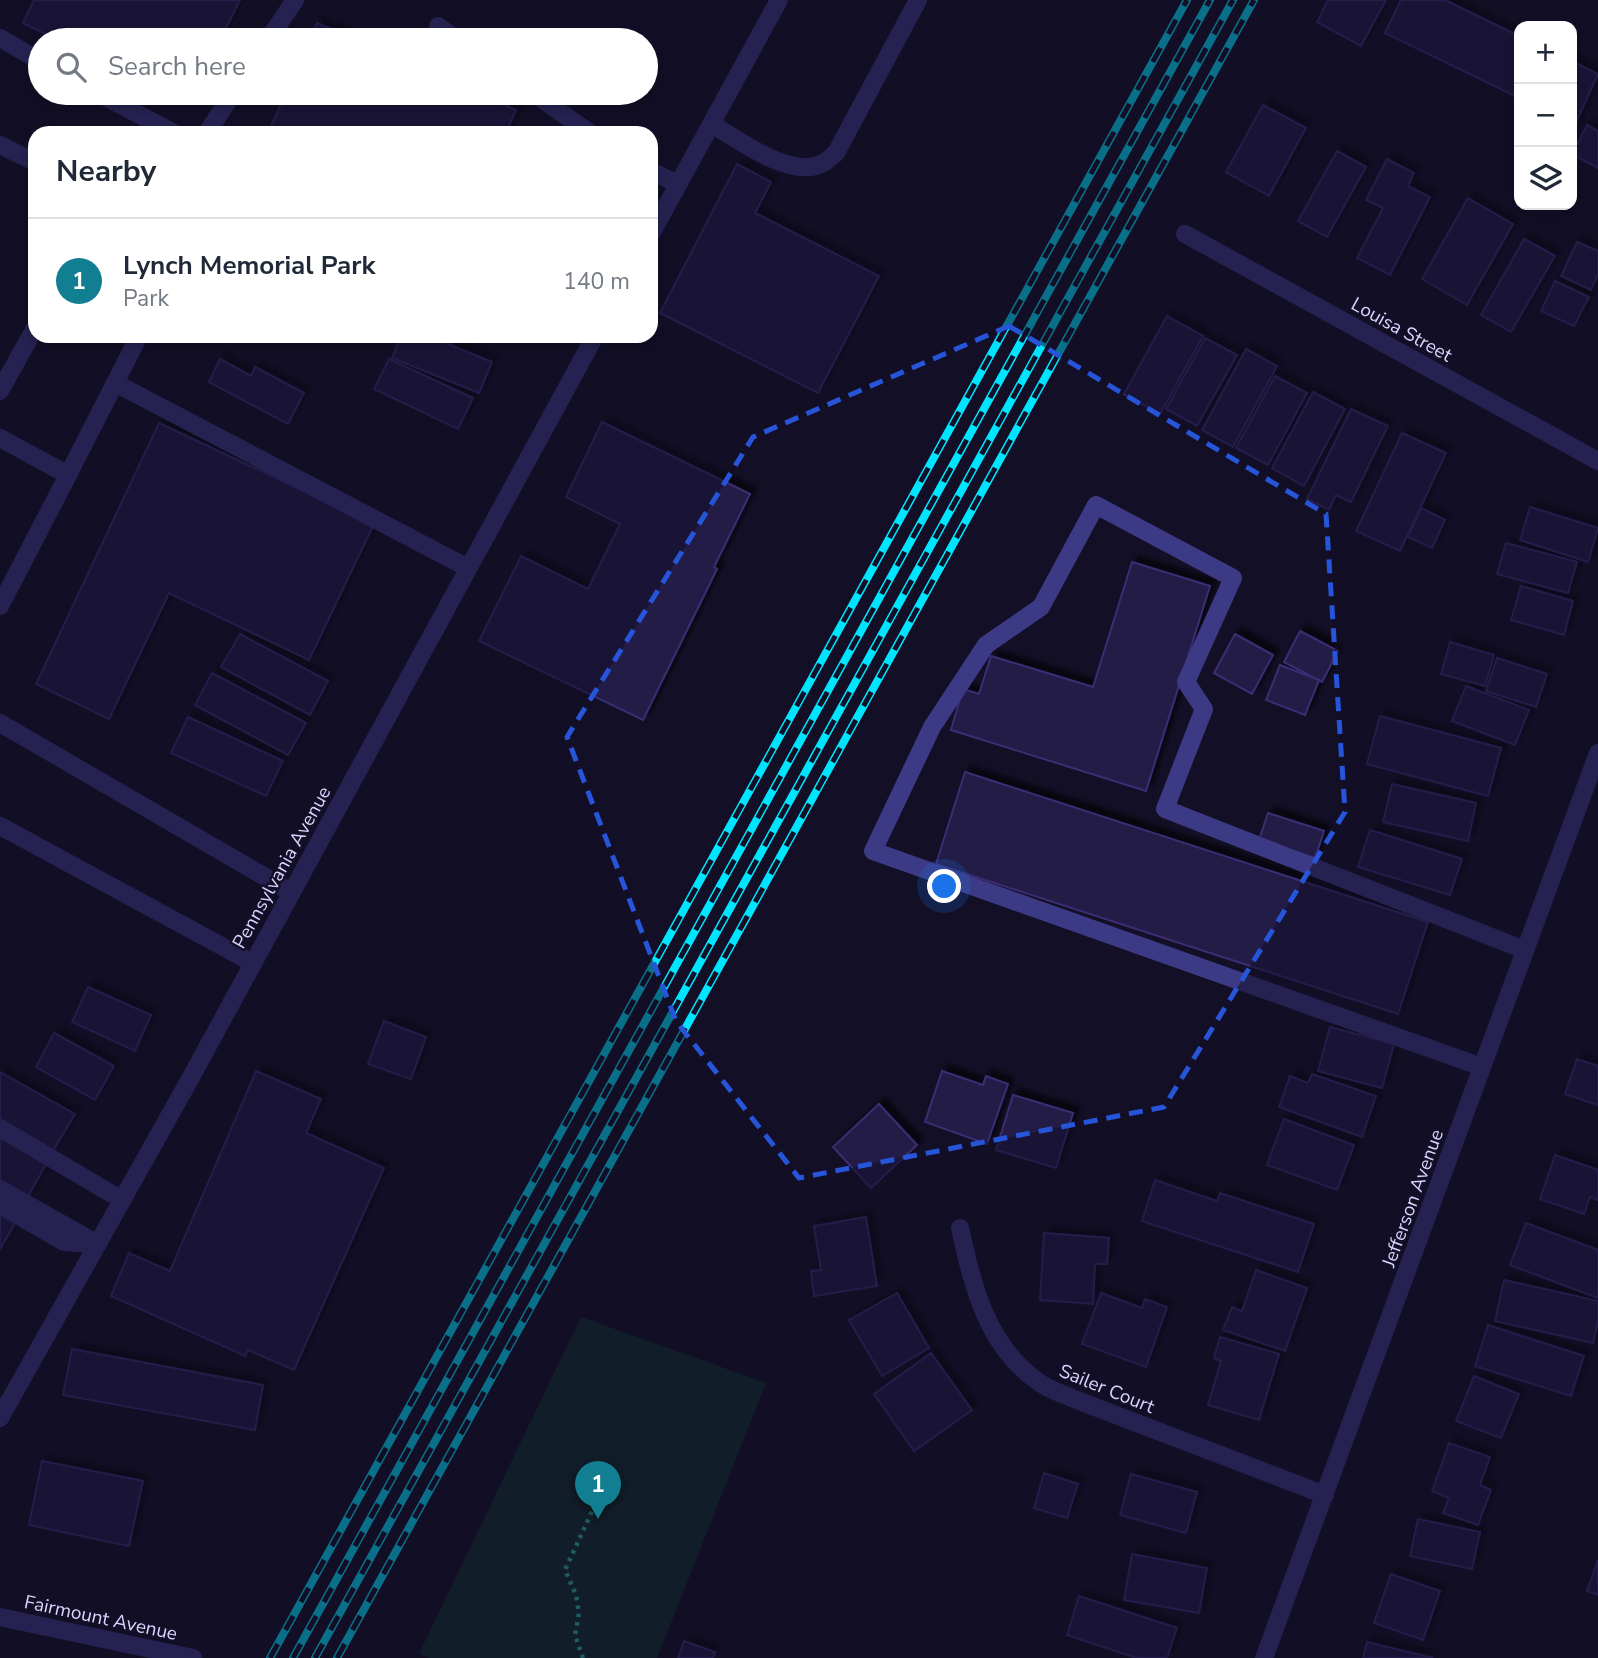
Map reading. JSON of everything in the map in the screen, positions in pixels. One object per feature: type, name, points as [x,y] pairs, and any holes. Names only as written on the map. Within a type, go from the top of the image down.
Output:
[{"type":"street","points":[[276,28],[295,0]]},
{"type":"street","points":[[658,221],[779,0]]},
{"type":"street","points":[[712,124],[751,148],[793,167],[821,164],[836,153],[918,0]]},
{"type":"street","points":[[0,38],[28,54]]},
{"type":"street","points":[[121,105],[161,126]]},
{"type":"street","points":[[212,126],[225,105]]},
{"type":"street","points":[[550,105],[580,126]]},
{"type":"street","points":[[0,145],[28,159]]},
{"type":"street","points":[[658,174],[678,184]]},
{"type":"street","name":"Louisa Street","points":[[1185,234],[1598,461]]},
{"type":"street","points":[[0,391],[28,341]]},
{"type":"street","points":[[0,606],[135,343]]},
{"type":"street","name":"Pennsylvania Avenue","points":[[0,1418],[591,343]]},
{"type":"street","points":[[115,383],[468,568]]},
{"type":"street","points":[[0,438],[68,475]]},
{"type":"street","points":[[1482,1067],[873,851],[932,727],[986,645],[1041,607],[1096,505],[1233,578],[1186,682],[1204,709],[1165,810],[1525,950]]},
{"type":"street","points":[[0,723],[291,892]]},
{"type":"street","name":"Jefferson Avenue","points":[[1264,1658],[1598,752]]},
{"type":"street","points":[[0,826],[253,962]]},
{"type":"street","points":[[0,1128],[122,1200]]},
{"type":"street","points":[[0,1189],[98,1244]]},
{"type":"street","points":[[0,1205],[64,1242],[98,1244]]},
{"type":"street","name":"Sailer Court","points":[[960,1228],[980,1304],[993,1334],[1013,1361],[1041,1384],[1325,1495]]},
{"type":"street","name":"Fairmount Avenue","points":[[0,1617],[143,1652],[193,1658]]},
{"type":"path","points":[[583,1658],[575,1635],[579,1613],[576,1595],[565,1570],[600,1494]]},
{"type":"highlighted area","points":[[1009,326],[1326,514],[1345,812],[1164,1107],[799,1178],[676,1021],[567,737],[753,437]]},
{"type":"green space","points":[[581,1317],[766,1383],[657,1658],[429,1658],[419,1654]]},
{"type":"building","points":[[34,0],[240,0],[226,28],[33,28],[23,23]]},
{"type":"building","points":[[1328,0],[1386,0],[1361,46],[1317,22]]},
{"type":"building","points":[[1401,0],[1445,0],[1514,34],[1514,96],[1385,33]]},
{"type":"building","points":[[317,23],[329,28],[315,28]]},
{"type":"building","points":[[1577,64],[1598,74],[1577,120]]},
{"type":"building","points":[[281,105],[504,105],[516,110],[509,126],[271,126]]},
{"type":"building","points":[[1263,105],[1306,128],[1269,196],[1226,172]]},
{"type":"building","points":[[1587,125],[1598,131],[1598,168],[1577,157],[1577,144]]},
{"type":"building","points":[[1337,151],[1366,167],[1327,237],[1298,221]]},
{"type":"building","points":[[1387,159],[1414,173],[1408,186],[1430,197],[1390,275],[1357,258],[1383,208],[1366,200]]},
{"type":"building","points":[[737,164],[771,182],[755,213],[879,276],[818,393],[660,313]]},
{"type":"building","points":[[1468,198],[1513,224],[1467,305],[1422,279]]},
{"type":"building","points":[[1524,239],[1555,256],[1511,332],[1481,315]]},
{"type":"building","points":[[1577,242],[1598,251],[1598,274],[1591,290],[1561,276]]},
{"type":"building","points":[[1555,281],[1589,297],[1574,326],[1541,311]]},
{"type":"building","points":[[1167,316],[1203,336],[1160,414],[1124,394]]},
{"type":"building","points":[[1205,338],[1237,355],[1197,426],[1166,409]]},
{"type":"building","points":[[398,343],[446,343],[492,362],[479,393],[392,358]]},
{"type":"building","points":[[1246,349],[1277,366],[1233,447],[1202,430]]},
{"type":"building","points":[[220,359],[251,376],[255,367],[304,393],[288,424],[209,382]]},
{"type":"building","points":[[389,359],[473,398],[458,429],[374,389]]},
{"type":"building","points":[[1275,376],[1307,393],[1268,465],[1236,448]]},
{"type":"building","points":[[1313,392],[1345,409],[1304,486],[1272,468]]},
{"type":"building","points":[[1351,409],[1388,426],[1351,502],[1336,495],[1329,510],[1307,499]]},
{"type":"building","points":[[602,422],[750,494],[714,567],[717,569],[643,720],[479,641],[521,556],[588,589],[620,524],[566,497]]},
{"type":"building","points":[[159,423],[374,524],[309,660],[169,593],[109,719],[36,684]]},
{"type":"building","points":[[1402,433],[1446,453],[1400,551],[1356,531]]},
{"type":"building","points":[[1530,507],[1598,528],[1588,562],[1520,540]]},
{"type":"building","points":[[1421,508],[1445,520],[1432,548],[1408,537]]},
{"type":"building","points":[[1506,543],[1577,562],[1568,593],[1497,574]]},
{"type":"building","points":[[1132,562],[1210,586],[1146,791],[951,730],[963,689],[979,694],[991,656],[1093,687]]},
{"type":"building","points":[[1521,586],[1573,601],[1564,635],[1511,620]]},
{"type":"building","points":[[1300,631],[1338,651],[1322,682],[1284,662]]},
{"type":"building","points":[[240,634],[328,681],[310,715],[221,667]]},
{"type":"building","points":[[1235,634],[1273,655],[1252,694],[1214,673]]},
{"type":"building","points":[[1450,642],[1494,655],[1485,686],[1441,674]]},
{"type":"building","points":[[1497,658],[1547,674],[1536,707],[1486,691]]},
{"type":"building","points":[[1280,665],[1319,680],[1305,715],[1266,700]]},
{"type":"building","points":[[212,673],[306,723],[288,755],[195,705]]},
{"type":"building","points":[[1466,686],[1529,710],[1515,745],[1452,721]]},
{"type":"building","points":[[1380,716],[1501,748],[1488,796],[1367,764]]},
{"type":"building","points":[[188,717],[283,761],[266,796],[171,753]]},
{"type":"building","points":[[965,772],[1428,922],[1398,1014],[936,864]]},
{"type":"building","points":[[1392,784],[1476,803],[1468,841],[1383,822]]},
{"type":"building","points":[[1268,813],[1324,831],[1315,858],[1259,840]]},
{"type":"building","points":[[1370,830],[1462,859],[1450,895],[1358,867]]},
{"type":"building","points":[[88,987],[151,1015],[135,1051],[72,1022]]},
{"type":"building","points":[[384,1021],[426,1037],[411,1079],[368,1064]]},
{"type":"building","points":[[1330,1027],[1394,1044],[1382,1088],[1318,1071]]},
{"type":"building","points":[[54,1033],[114,1066],[95,1100],[36,1067]]},
{"type":"building","points":[[1577,1059],[1598,1066],[1598,1105],[1565,1094]]},
{"type":"building","points":[[256,1071],[321,1099],[306,1133],[384,1168],[294,1370],[248,1350],[245,1356],[111,1296],[129,1253],[170,1271]]},
{"type":"building","points":[[942,1071],[983,1085],[986,1076],[1008,1084],[987,1144],[925,1122]]},
{"type":"building","points":[[0,1072],[75,1114],[53,1151],[0,1121]]},
{"type":"building","points":[[1312,1074],[1376,1096],[1362,1137],[1279,1107],[1290,1076],[1308,1083]]},
{"type":"building","points":[[1013,1095],[1073,1113],[1056,1168],[996,1150]]},
{"type":"building","points":[[879,1104],[917,1145],[871,1188],[833,1147]]},
{"type":"building","points":[[1284,1119],[1354,1145],[1337,1190],[1267,1165]]},
{"type":"building","points":[[0,1134],[48,1161],[27,1198],[0,1182]]},
{"type":"building","points":[[1555,1155],[1598,1170],[1598,1200],[1590,1197],[1584,1214],[1540,1199]]},
{"type":"building","points":[[1155,1180],[1217,1201],[1220,1193],[1314,1224],[1298,1272],[1142,1221]]},
{"type":"building","points":[[0,1210],[17,1220],[0,1249]]},
{"type":"building","points":[[866,1217],[877,1286],[814,1296],[811,1271],[821,1270],[814,1226]]},
{"type":"building","points":[[1526,1223],[1598,1250],[1598,1298],[1510,1265]]},
{"type":"building","points":[[1044,1233],[1109,1238],[1107,1264],[1095,1264],[1093,1304],[1040,1300]]},
{"type":"building","points":[[1256,1270],[1307,1288],[1285,1351],[1223,1330],[1232,1307],[1242,1311]]},
{"type":"building","points":[[1504,1280],[1598,1301],[1598,1321],[1593,1343],[1495,1321]]},
{"type":"building","points":[[897,1293],[929,1348],[882,1376],[849,1320]]},
{"type":"building","points":[[1101,1293],[1142,1308],[1145,1299],[1167,1307],[1146,1367],[1082,1344]]},
{"type":"building","points":[[1488,1325],[1584,1356],[1571,1396],[1475,1366]]},
{"type":"building","points":[[1220,1337],[1279,1354],[1259,1420],[1208,1405],[1221,1361],[1214,1358]]},
{"type":"building","points":[[72,1349],[263,1385],[255,1430],[63,1395]]},
{"type":"building","points":[[931,1353],[972,1410],[914,1451],[874,1394]]},
{"type":"building","points":[[1474,1376],[1519,1394],[1501,1438],[1456,1421]]},
{"type":"building","points":[[1449,1443],[1490,1457],[1480,1485],[1491,1490],[1478,1525],[1443,1513],[1449,1498],[1432,1491]]},
{"type":"building","points":[[42,1461],[143,1481],[129,1546],[29,1525]]},
{"type":"building","points":[[1044,1473],[1078,1484],[1067,1518],[1034,1508]]},
{"type":"building","points":[[1131,1474],[1197,1492],[1186,1533],[1120,1515]]},
{"type":"building","points":[[1418,1519],[1480,1532],[1472,1569],[1410,1556]]},
{"type":"building","points":[[1132,1554],[1207,1568],[1199,1613],[1124,1600]]},
{"type":"building","points":[[1598,1560],[1598,1595],[1587,1591]]},
{"type":"building","points":[[1391,1574],[1440,1591],[1423,1640],[1374,1623]]},
{"type":"building","points":[[1079,1596],[1177,1628],[1167,1658],[1137,1658],[1067,1635]]},
{"type":"building","points":[[684,1641],[715,1652],[713,1658],[678,1658]]},
{"type":"building","points":[[1367,1642],[1433,1658],[1363,1658]]},
{"type":"railway","points":[[270,1658],[1187,0]]},
{"type":"railway","points":[[293,1658],[1210,0]]},
{"type":"railway","points":[[315,1658],[1233,0]]},
{"type":"railway","points":[[337,1658],[1254,0]]},
{"type":"place","name":"Lynch Memorial Park","points":[[598,1519]]}]
